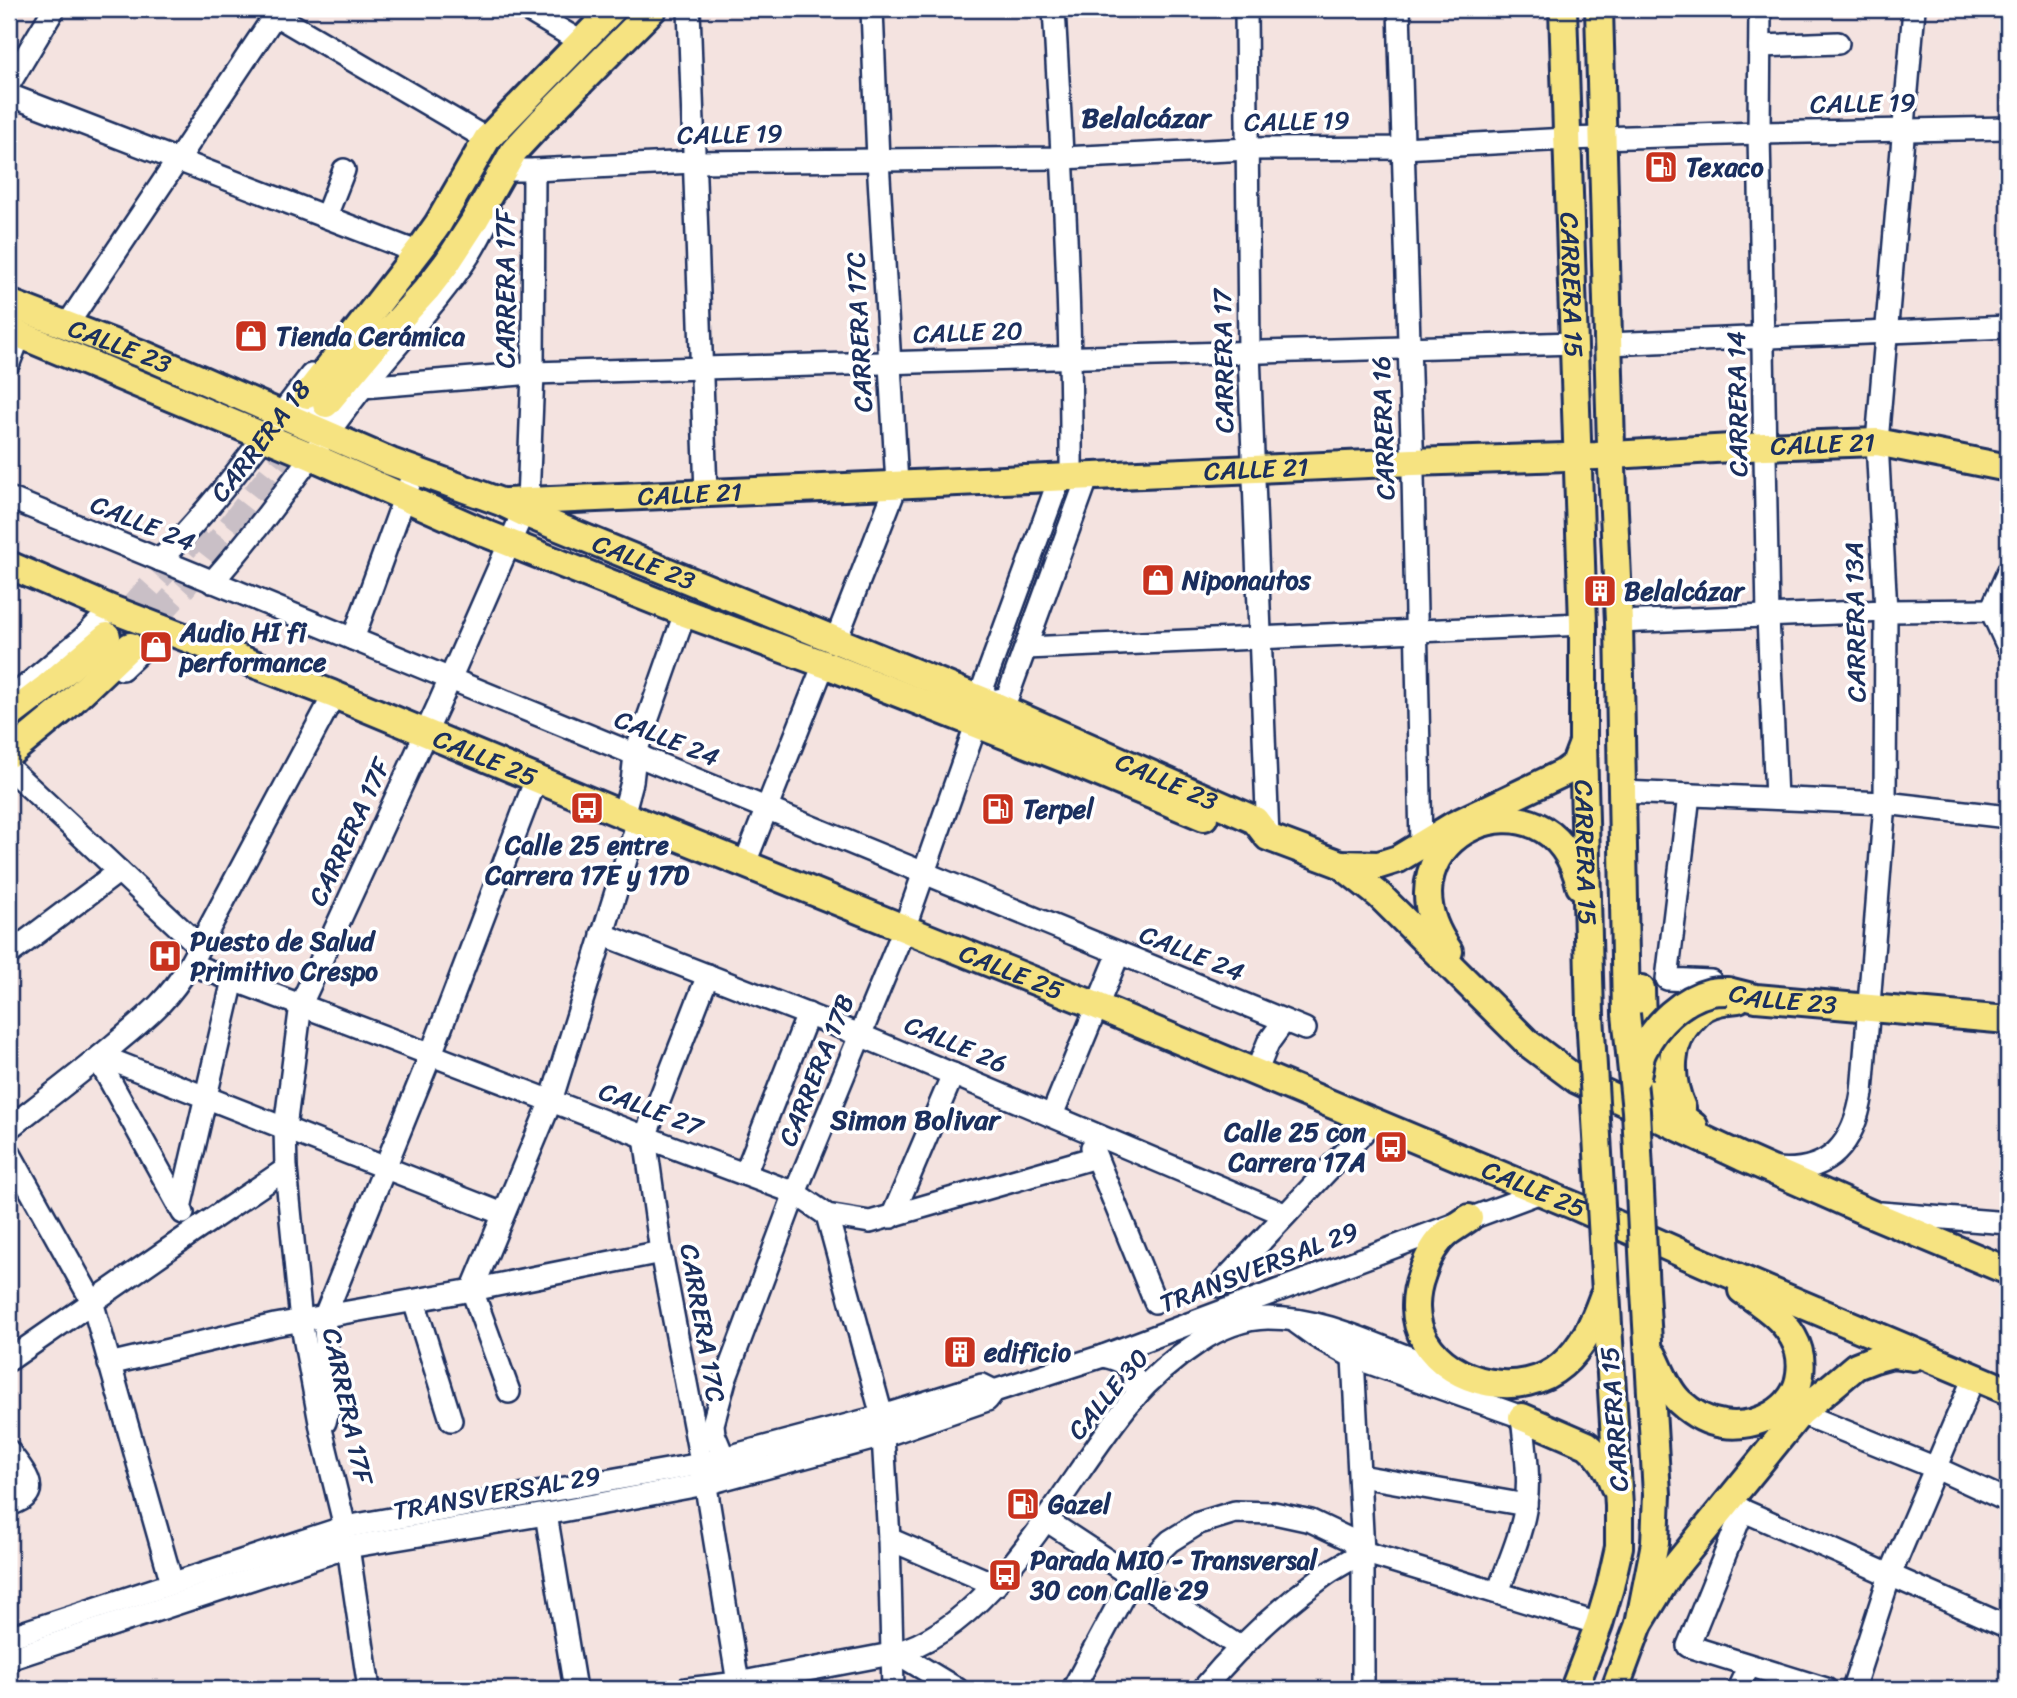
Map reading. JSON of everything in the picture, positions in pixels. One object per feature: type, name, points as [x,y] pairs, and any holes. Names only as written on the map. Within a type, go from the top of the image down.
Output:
[{"type":"main road","name":"CARRERA 18","points":[[311,412],[438,224],[483,144],[613,9]]},
{"type":"main road","name":"CARRERA 18","points":[[311,412],[427,289],[460,245],[514,151],[653,9]]},
{"type":"main road","name":"CARRERA 15","points":[[1563,9],[1583,624],[1583,743],[1590,1016],[1619,1506],[1617,1560],[1599,1624],[1574,1689]]},
{"type":"main road","name":"CARRERA 15","points":[[1599,9],[1619,622],[1626,1014],[1636,1111],[1657,1494],[1655,1542],[1639,1624],[1615,1689]]},
{"type":"main road","name":"CALLE 23","points":[[9,303],[164,364],[311,412],[414,471],[518,506],[836,640],[981,714]]},
{"type":"main road","name":"CALLE 23","points":[[14,332],[511,543],[685,613],[824,664],[981,714],[1255,820],[1268,837],[1340,863],[1379,895],[1482,998]]},
{"type":"main road","points":[[164,364],[181,402]]},
{"type":"main road","name":"CALLE 21","points":[[518,506],[897,484],[1413,461],[1577,457],[1877,442],[2008,468]]},
{"type":"main road","name":"CALLE 25","points":[[9,565],[111,609],[332,694],[630,818],[1097,1006],[1541,1192],[1924,1358],[2008,1391]]},
{"type":"main road","points":[[9,716],[47,687],[119,641],[66,707],[9,754]]},
{"type":"main road","points":[[1340,863],[1380,864],[1398,859],[1454,825],[1563,773],[1575,764],[1583,743]]},
{"type":"main road","points":[[1588,935],[1572,859],[1556,839],[1535,825],[1511,820],[1486,821],[1463,831],[1445,848],[1432,869],[1427,894],[1429,913],[1437,935],[1482,998],[1529,1044],[1577,1080],[1754,1163],[2008,1270]]},
{"type":"main road","points":[[1622,829],[1636,867],[1642,1027],[1648,1062],[1659,1091],[1672,1108],[1698,1130],[1707,1134]]},
{"type":"main road","name":"CALLE 23","points":[[1636,1111],[1637,1077],[1642,1052],[1662,1021],[1680,1007],[1719,986],[1756,998],[2008,1020]]},
{"type":"main road","points":[[1754,1163],[1692,1122],[1681,1106],[1674,1086],[1672,1063],[1677,1042],[1688,1023],[1704,1007],[1727,1000],[1756,998]]},
{"type":"main road","points":[[1469,1218],[1446,1234],[1434,1249],[1416,1292],[1418,1323],[1424,1340],[1442,1360],[1467,1376],[1485,1382],[1507,1384],[1530,1381],[1550,1374],[1570,1358],[1593,1324],[1605,1282]]},
{"type":"main road","points":[[1648,1345],[1672,1394],[1688,1409],[1705,1419],[1724,1424],[1743,1425],[1754,1422],[1772,1415],[1793,1395],[1800,1377],[1801,1360],[1798,1346],[1789,1330],[1774,1314],[1706,1264]]},
{"type":"main road","points":[[1639,1624],[1670,1573],[1735,1507],[1800,1413],[1856,1366],[1892,1354],[1924,1358]]},
{"type":"main road","points":[[1522,1417],[1595,1451],[1608,1469],[1619,1506]]},
{"type":"street","points":[[9,84],[54,9]]},
{"type":"street","points":[[526,9],[581,42]]},
{"type":"street","points":[[689,9],[706,493]]},
{"type":"street","name":"CARRERA 17C","points":[[836,640],[897,484],[888,362],[872,9]]},
{"type":"street","name":"CARRERA 17B","points":[[981,714],[1007,698],[1026,648],[1073,477],[1054,9]]},
{"type":"street","name":"CARRERA 17","points":[[1246,9],[1249,352],[1268,837]]},
{"type":"street","name":"CARRERA 16","points":[[1399,9],[1422,845]]},
{"type":"street","name":"CARRERA 14","points":[[1760,9],[1759,133],[1768,617],[1776,798]]},
{"type":"street","name":"CARRERA 13A","points":[[1754,1163],[1791,1170],[1825,1161],[1840,1149],[1852,1132],[1859,1115],[1885,803],[1886,611],[1877,442],[1914,9]]},
{"type":"street","points":[[66,325],[178,159],[273,11],[483,144]]},
{"type":"street","points":[[1760,46],[1838,43]]},
{"type":"street","points":[[9,95],[409,248]]},
{"type":"street","name":"CALLE 19","points":[[496,181],[534,170],[693,162],[1062,158],[1249,149],[1403,148],[1567,139],[2008,128]]},
{"type":"street","name":"CARRERA 18","points":[[212,582],[311,456],[311,412],[409,248],[457,175],[483,144]]},
{"type":"street","points":[[326,216],[344,170]]},
{"type":"street","name":"CARRERA 17F","points":[[369,1689],[347,1537],[322,1433],[301,1321],[286,1169],[285,1128],[301,1004],[511,543],[518,506],[533,373],[534,170]]},
{"type":"street","name":"CARRERA 18","points":[[160,560],[185,536],[264,438],[363,387],[429,309],[464,262],[488,221],[496,181]]},
{"type":"street","points":[[1608,344],[2008,327]]},
{"type":"street","points":[[9,363],[14,332]]},
{"type":"street","name":"CALLE 20","points":[[363,387],[533,373],[1575,343]]},
{"type":"street","points":[[353,639],[414,471]]},
{"type":"street","name":"CARRERA 17B","points":[[728,1458],[717,1444],[713,1424],[725,1381],[795,1193],[904,929],[981,714],[983,687],[1073,477]]},
{"type":"street","name":"CALLE 24","points":[[9,498],[1305,1029]]},
{"type":"street","points":[[2008,572],[2000,611],[2008,647]]},
{"type":"street","points":[[9,700],[84,637],[111,609]]},
{"type":"street","points":[[1619,622],[1886,611],[2000,611]]},
{"type":"street","points":[[509,1392],[472,1290],[551,1101],[602,934],[630,818],[635,755],[685,613]]},
{"type":"street","points":[[1026,648],[1583,624]]},
{"type":"street","points":[[9,768],[163,630]]},
{"type":"street","points":[[745,863],[824,664]]},
{"type":"street","points":[[9,1128],[99,1057],[165,1000],[195,955],[329,705],[332,694]]},
{"type":"street","name":"CALLE 27","points":[[9,768],[119,871],[195,955],[233,980],[795,1193],[827,1215],[870,1222],[1096,1157]]},
{"type":"street","points":[[322,1433],[330,1387],[324,1318],[431,1054],[536,779]]},
{"type":"street","points":[[1622,792],[1885,803],[2008,817]]},
{"type":"street","points":[[1689,795],[1667,979],[1719,986]]},
{"type":"street","points":[[9,954],[119,871]]},
{"type":"street","name":"CALLE 26","points":[[602,934],[860,1035],[1284,1214]]},
{"type":"street","points":[[1052,1115],[1119,953]]},
{"type":"street","name":"CARRERA 17C","points":[[708,975],[645,1136],[661,1252],[703,1474],[738,1686]]},
{"type":"street","points":[[180,1208],[233,980]]},
{"type":"street","points":[[745,1174],[808,1014]]},
{"type":"street","points":[[1256,1073],[1268,1043],[1284,1021]]},
{"type":"street","points":[[99,1057],[503,1214]]},
{"type":"street","points":[[99,1057],[192,1232]]},
{"type":"street","points":[[892,1217],[953,1074]]},
{"type":"street","points":[[1219,1286],[1373,1122]]},
{"type":"street","points":[[1085,1128],[1155,1301]]},
{"type":"street","points":[[9,1152],[92,1301],[172,1583]]},
{"type":"street","points":[[9,1360],[286,1169]]},
{"type":"street","name":"TRANSVERSAL 29","points":[[9,1659],[347,1537],[546,1514],[703,1474],[728,1458],[882,1426],[987,1400],[994,1391],[1103,1356],[1541,1192]]},
{"type":"street","points":[[1867,1212],[2008,1223]]},
{"type":"street","points":[[827,1215],[882,1426],[894,1653],[893,1689]]},
{"type":"street","points":[[109,1364],[301,1321],[661,1252]]},
{"type":"street","points":[[414,1301],[451,1420]]},
{"type":"street","name":"CALLE 30","points":[[686,1689],[738,1686],[894,1653],[914,1647],[939,1633],[996,1585],[1136,1396],[1155,1376],[1209,1335],[1233,1325],[1264,1318],[1320,1324],[1429,1366],[1467,1376]]},
{"type":"street","points":[[1292,1319],[1315,1336],[1353,1357],[1522,1417],[1528,1484],[1526,1505],[1497,1592]]},
{"type":"street","points":[[1103,1356],[1119,1360],[1130,1369],[1136,1381],[1136,1396]]},
{"type":"street","points":[[1353,1357],[1363,1552],[1363,1689]]},
{"type":"street","points":[[1853,1689],[1889,1575],[1974,1377]]},
{"type":"street","points":[[687,1388],[725,1381]]},
{"type":"street","points":[[1800,1413],[2008,1500]]},
{"type":"street","name":"TRANSVERSAL 29","points":[[9,1637],[172,1583],[347,1537],[703,1474],[745,1473],[882,1426]]},
{"type":"street","points":[[9,1451],[30,1482],[29,1492],[24,1499],[9,1505]]},
{"type":"street","points":[[728,1458],[745,1473]]},
{"type":"street","points":[[1360,1476],[1526,1505]]},
{"type":"street","points":[[1826,1689],[1688,1646],[1735,1507],[2008,1627]]},
{"type":"street","points":[[1073,1689],[1133,1577],[1170,1541],[1199,1523],[1235,1511],[1274,1513],[1311,1521],[1349,1539],[1363,1552],[1599,1624]]},
{"type":"street","points":[[546,1514],[575,1689]]},
{"type":"street","points":[[1046,1520],[1241,1648]]},
{"type":"street","points":[[889,1539],[996,1585]]},
{"type":"street","points":[[1203,1689],[1275,1614],[1323,1576],[1363,1552]]},
{"type":"street","points":[[894,1653],[957,1689]]},
{"type":"street","points":[[1738,1689],[1749,1666]]},
{"type":"tunnel","points":[[130,646],[184,586],[323,408]]},
{"type":"tunnel","points":[[107,636],[208,522]]},
{"type":"place","name":"Texaco","points":[[1661,167]]},
{"type":"place","name":"Tienda Cerámica","points":[[251,336]]},
{"type":"place","name":"Niponautos","points":[[1158,580]]},
{"type":"place","name":"Belalcázar","points":[[1600,591]]},
{"type":"place","name":"Audio HI fi performance","points":[[156,647]]},
{"type":"place","name":"Calle 25 entre Carrera 17E y 17D","points":[[587,808]]},
{"type":"place","name":"Terpel","points":[[998,809]]},
{"type":"place","name":"Puesto de Salud Primitivo Crespo","points":[[165,956]]},
{"type":"place","name":"Calle 25 con Carrera 17A","points":[[1391,1147]]},
{"type":"place","name":"edificio","points":[[960,1352]]},
{"type":"place","name":"Gazel","points":[[1023,1504]]},
{"type":"place","name":"Parada MIO - Transversal 30 con Calle 29","points":[[1005,1575]]},
{"type":"district","name":"Belalcázar","points":[[1146,117]]},
{"type":"district","name":"Simon Bolivar","points":[[915,1119]]}]
